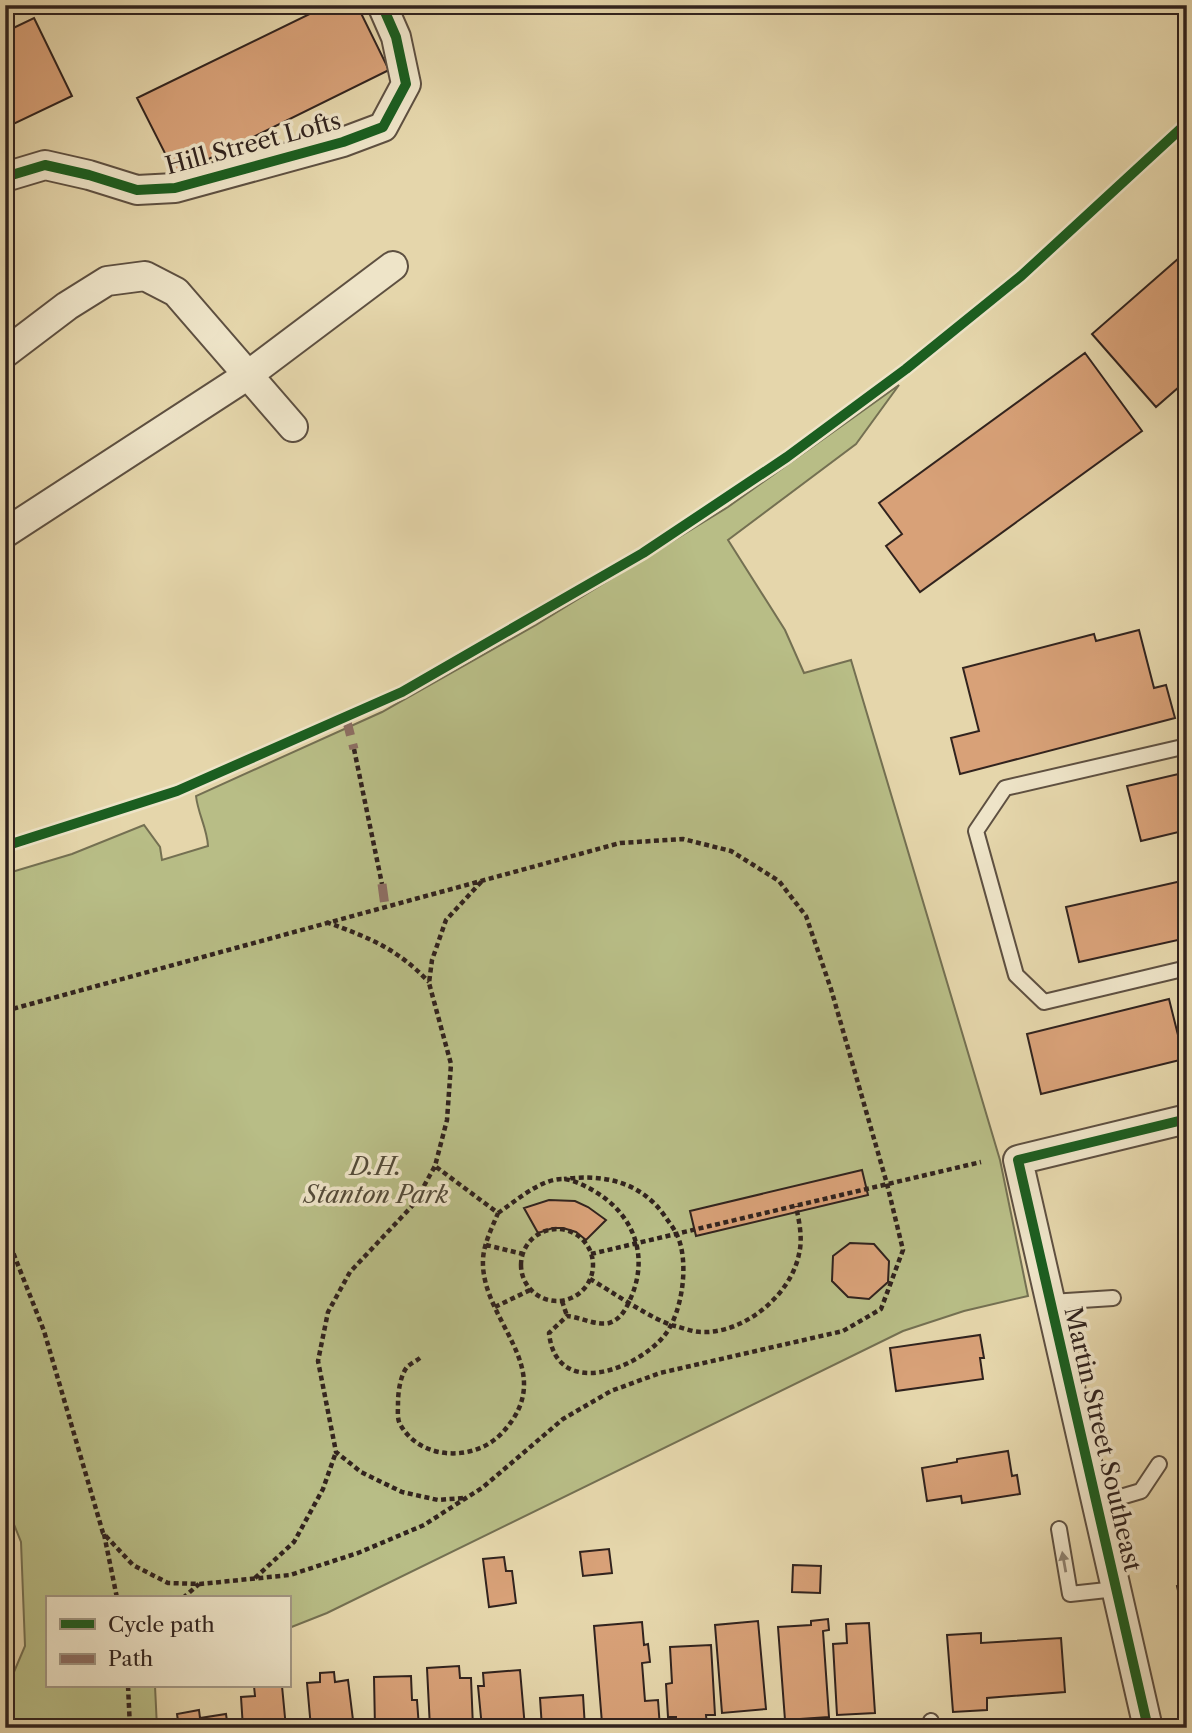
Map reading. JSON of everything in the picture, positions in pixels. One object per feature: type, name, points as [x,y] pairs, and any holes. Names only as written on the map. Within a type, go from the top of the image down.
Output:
[{"type":"street","name":"Hill Street Lofts","points":[[5,177],[45,165],[137,190],[175,188],[343,142],[383,127],[406,84],[396,37],[382,5]]},
{"type":"street","points":[[5,533],[248,375],[393,266]]},
{"type":"street","points":[[5,353],[67,306],[107,281],[145,276],[176,292],[293,427]]},
{"type":"street","name":"Martin Street Southeast","points":[[1148,1728],[1018,1160],[1187,1119]]},
{"type":"lane","points":[[1187,746],[1005,788],[976,831],[1016,975],[1044,1002],[1187,968]]},
{"type":"lane","points":[[1051,1302],[1114,1298]]},
{"type":"lane","points":[[1097,1504],[1141,1491],[1159,1464]]},
{"type":"lane","points":[[1059,1529],[1070,1594],[1116,1588]]},
{"type":"path","points":[[354,749],[382,884]]},
{"type":"path","points":[[5,1011],[620,843],[683,839],[731,851],[779,881],[806,916],[831,989],[887,1184],[903,1250],[881,1309],[844,1331],[660,1373],[611,1391],[563,1419],[482,1488],[424,1525],[358,1553],[290,1575],[200,1584],[167,1583],[133,1565],[103,1533]]},
{"type":"path","points":[[255,1579],[294,1542],[323,1489],[336,1452],[318,1361],[328,1312],[350,1272],[414,1204],[435,1166],[447,1120],[451,1064],[429,983],[432,960],[446,920],[482,880]]},
{"type":"path","points":[[324,922],[390,948],[411,964],[429,983]]},
{"type":"path","points":[[591,1254],[981,1162]]},
{"type":"path","points":[[435,1166],[498,1213]]},
{"type":"path","points":[[420,1358],[407,1367],[398,1392],[399,1423],[416,1443],[437,1453],[459,1453],[480,1449],[500,1435],[516,1414],[523,1396],[524,1377],[512,1338],[490,1297],[483,1260],[498,1213],[535,1187],[589,1176],[616,1180],[659,1208],[677,1234],[684,1274],[679,1303],[671,1326],[656,1345],[636,1360],[605,1373],[582,1373],[561,1365],[551,1348],[549,1333],[567,1316]]},
{"type":"path","points":[[564,1179],[587,1187],[610,1200],[626,1217],[637,1244],[640,1271],[630,1302],[618,1319],[606,1324],[567,1316]]},
{"type":"path","points":[[590,1279],[671,1326],[702,1332],[733,1326],[767,1308],[782,1291],[793,1272],[800,1252],[796,1206]]},
{"type":"path","points":[[566,1230],[586,1244],[591,1254],[593,1267],[590,1279],[583,1290],[562,1301],[540,1297],[530,1290],[521,1269],[523,1254],[533,1238],[543,1232],[566,1230]]},
{"type":"path","points":[[5,1232],[44,1331],[103,1533],[117,1596]]},
{"type":"path","points":[[486,1245],[523,1254]]},
{"type":"path","points":[[5,1251],[12,1248]]},
{"type":"path","points":[[495,1307],[530,1290]]},
{"type":"path","points":[[562,1301],[567,1316]]},
{"type":"path","points":[[336,1452],[361,1472],[402,1492],[438,1500],[466,1498]]},
{"type":"path","points":[[185,1596],[200,1584]]},
{"type":"path","points":[[128,1688],[130,1728]]},
{"type":"green space","name":"D.H. Stanton Park","points":[[899,385],[856,444],[728,540],[785,630],[804,673],[851,660],[1000,1160],[1028,1296],[964,1311],[903,1331],[327,1613],[290,1628],[290,1596],[46,1596],[46,1688],[155,1688],[157,1728],[5,1728],[5,1693],[25,1646],[21,1542],[5,1502],[5,874],[72,854],[144,825],[160,847],[162,860],[208,846],[196,796],[382,712],[536,625],[728,507]]},
{"type":"building","points":[[328,5],[357,5],[389,70],[176,175],[137,98]]},
{"type":"building","points":[[34,18],[72,96],[5,128],[5,32]]},
{"type":"building","points":[[1187,251],[1187,380],[1156,407],[1092,334]]},
{"type":"building","points":[[1085,353],[1142,431],[920,592],[886,546],[902,534],[879,503]]},
{"type":"building","points":[[1139,630],[1154,688],[1166,685],[1175,718],[960,774],[951,738],[979,731],[963,668],[1094,634],[1096,641]]},
{"type":"building","points":[[1187,772],[1187,830],[1141,841],[1127,786]]},
{"type":"building","points":[[1186,880],[1187,938],[1079,962],[1066,907]]},
{"type":"building","points":[[1169,999],[1184,1059],[1041,1094],[1027,1034]]},
{"type":"building","points":[[862,1170],[868,1195],[696,1236],[690,1211]]},
{"type":"building","points":[[549,1200],[575,1201],[606,1220],[586,1240],[576,1232],[563,1228],[538,1233],[524,1208]]},
{"type":"building","points":[[850,1243],[874,1244],[889,1261],[888,1282],[869,1299],[848,1297],[832,1281],[833,1256]]},
{"type":"building","points":[[980,1335],[984,1358],[980,1358],[983,1379],[896,1391],[890,1348]]},
{"type":"building","points":[[1008,1451],[1012,1476],[1017,1475],[1020,1494],[962,1503],[961,1496],[927,1501],[922,1468]]},
{"type":"building","points":[[609,1549],[612,1573],[583,1576],[580,1552]]},
{"type":"building","points":[[504,1557],[506,1571],[512,1571],[516,1603],[489,1607],[483,1559]]},
{"type":"building","points":[[793,1565],[821,1566],[820,1593],[792,1592]]},
{"type":"building","points":[[1187,1584],[1187,1631],[1177,1586]]},
{"type":"building","points":[[828,1619],[829,1630],[823,1631],[829,1717],[785,1720],[778,1627],[811,1625],[811,1621]]},
{"type":"building","points":[[758,1621],[766,1709],[722,1713],[715,1625]]},
{"type":"building","points":[[642,1622],[644,1645],[648,1644],[650,1662],[642,1663],[645,1701],[658,1700],[660,1728],[610,1728],[609,1723],[602,1723],[594,1626]]},
{"type":"building","points":[[869,1623],[875,1713],[837,1715],[833,1644],[847,1643],[846,1624]]},
{"type":"building","points":[[981,1633],[981,1643],[1061,1638],[1065,1692],[987,1698],[987,1710],[953,1712],[947,1635]]},
{"type":"building","points":[[711,1645],[715,1715],[706,1715],[707,1726],[676,1727],[676,1717],[668,1717],[666,1684],[672,1683],[670,1647]]},
{"type":"building","points":[[459,1666],[460,1678],[471,1678],[473,1728],[430,1728],[427,1668]]},
{"type":"building","points":[[520,1670],[525,1728],[482,1728],[478,1686],[484,1686],[483,1673]]},
{"type":"building","points":[[334,1672],[335,1682],[348,1680],[354,1728],[311,1728],[307,1683],[320,1682],[320,1673]]},
{"type":"building","points":[[411,1676],[412,1700],[417,1700],[419,1728],[375,1728],[374,1677]]},
{"type":"building","points":[[254,1688],[282,1688],[286,1728],[243,1728],[241,1697],[255,1696]]},
{"type":"building","points":[[583,1695],[585,1728],[542,1728],[540,1698]]},
{"type":"building","points":[[199,1710],[200,1718],[226,1714],[228,1728],[179,1728],[177,1714]]},
{"type":"marked path","points":[[346,718],[354,749]]},
{"type":"marked path","points":[[382,884],[385,906]]},
{"type":"cycle path","points":[[5,177],[45,165],[137,190],[175,188],[343,142],[383,127],[406,84],[396,37],[382,5]]},
{"type":"cycle path","points":[[5,846],[177,791],[402,692],[643,553],[787,457],[906,369],[1021,276],[1187,123]]},
{"type":"cycle path","points":[[1148,1728],[1018,1160],[1187,1119]]}]
